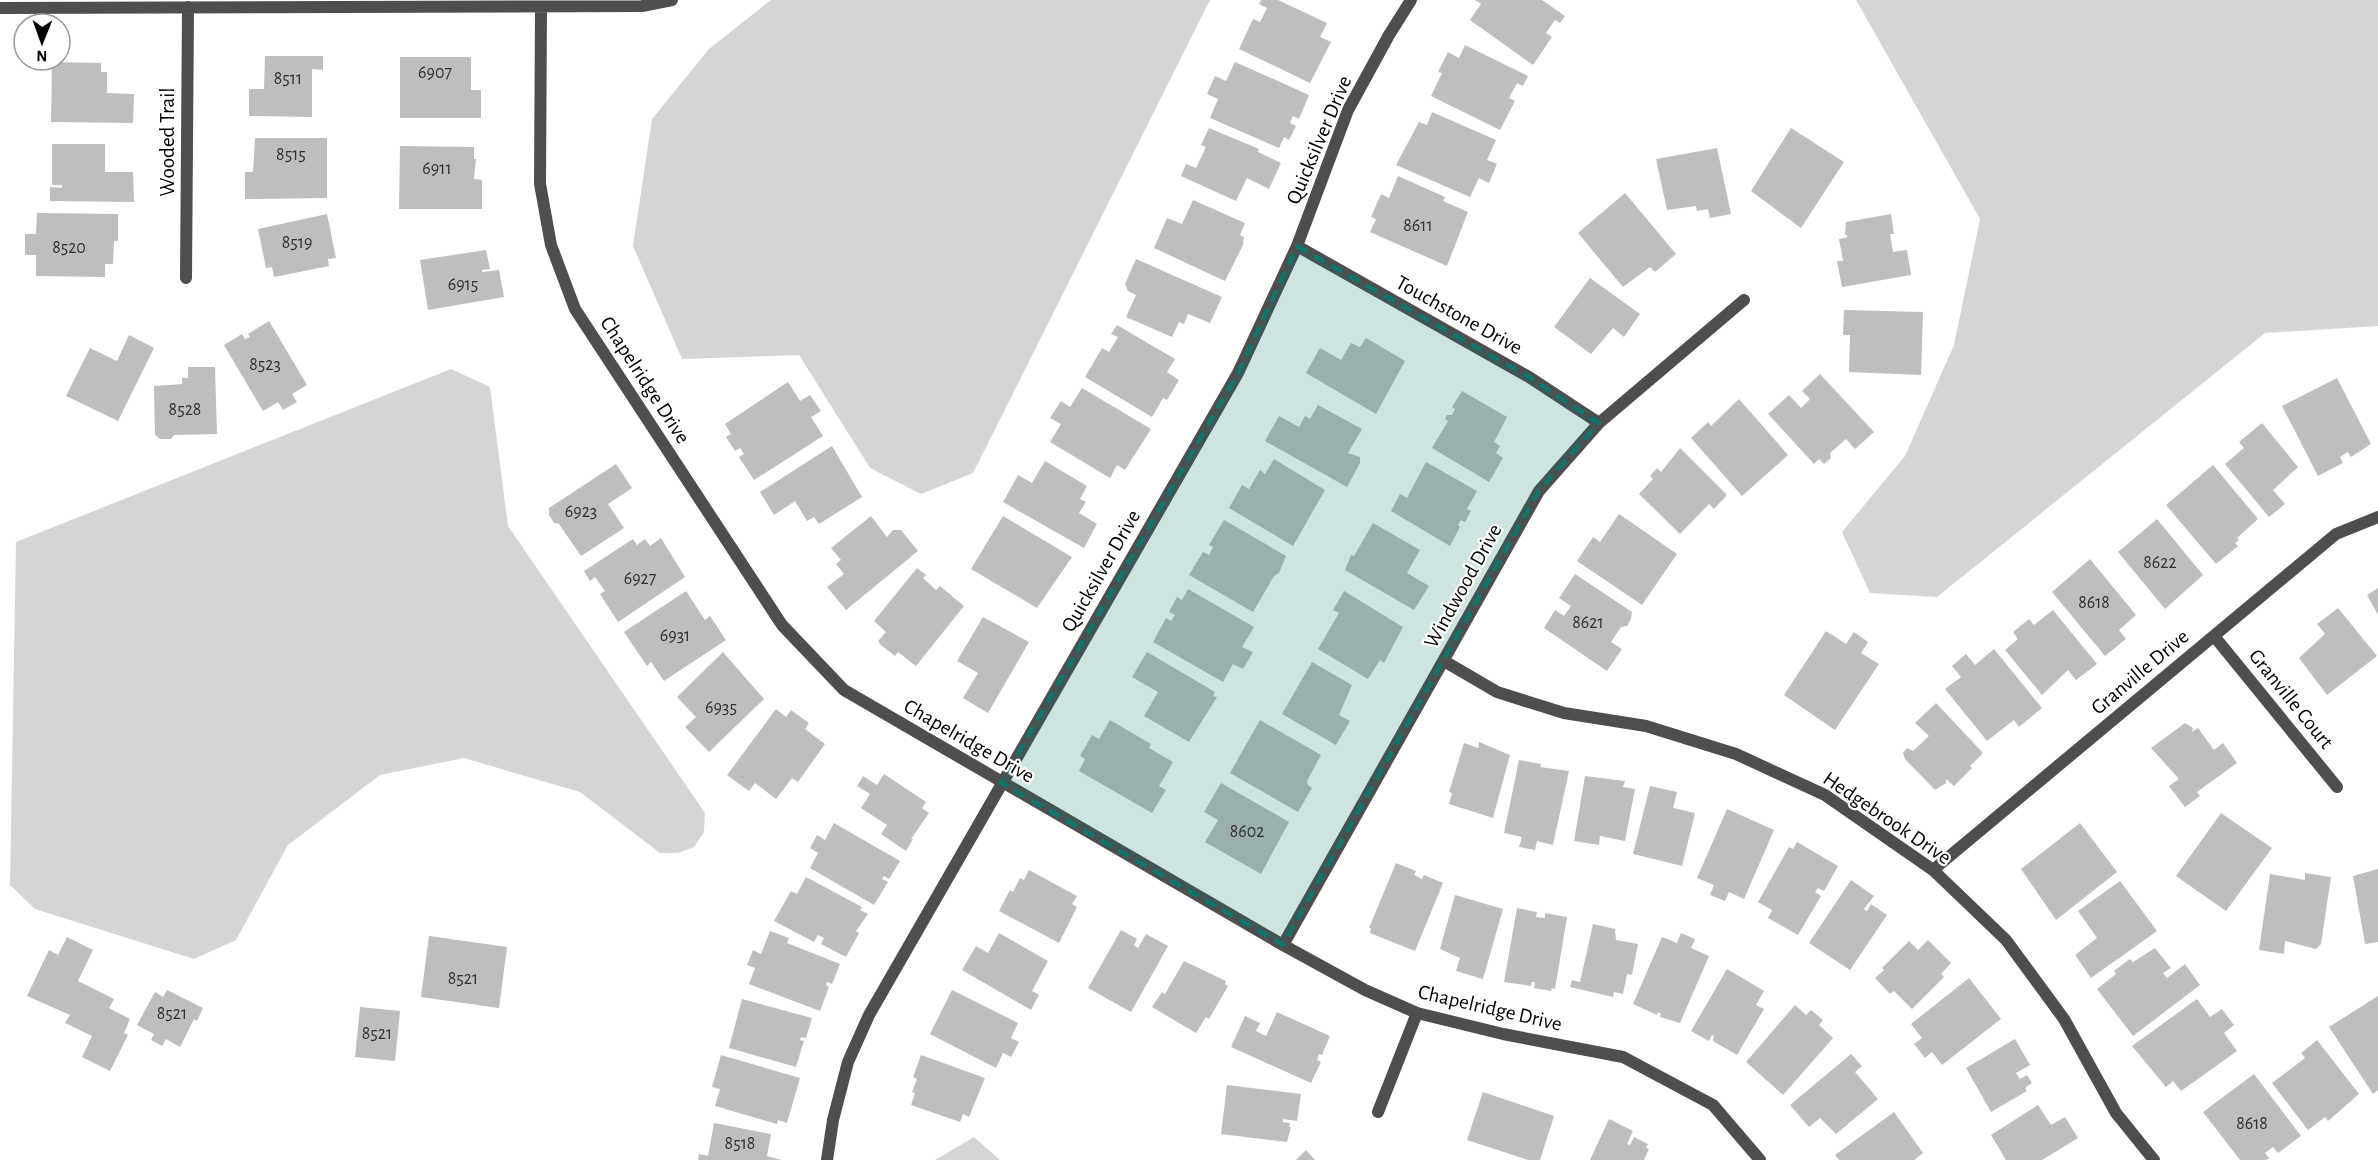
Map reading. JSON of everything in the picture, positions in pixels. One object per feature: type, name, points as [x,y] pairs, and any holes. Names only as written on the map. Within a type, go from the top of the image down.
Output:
[{"type":"street","points":[[0,8],[642,6],[672,0]]},
{"type":"street","name":"Quicksilver Drive","points":[[827,1160],[833,1120],[848,1062],[869,1015],[1238,373],[1297,246],[1348,110],[1411,0]]},
{"type":"street","name":"Wooded Trail","points":[[186,278],[188,7]]},
{"type":"street","name":"Chapelridge Drive","points":[[541,7],[540,184],[551,245],[575,309],[782,625],[844,690],[1001,783],[1365,990],[1417,1013],[1503,1034],[1623,1057],[1713,1105],[1760,1160]]},
{"type":"street","name":"Touchstone Drive","points":[[1297,246],[1529,377],[1599,423]]},
{"type":"street","name":"Windwood Drive","points":[[1283,945],[1539,491],[1599,423],[1744,300]]},
{"type":"street","name":"Granville Drive","points":[[1933,870],[2336,534],[2378,516]]},
{"type":"street","name":"Granville Court","points":[[2214,636],[2337,787]]},
{"type":"street","name":"Hedgebrook Drive","points":[[1443,662],[1497,692],[1564,713],[1646,726],[1736,754],[1825,795],[1933,870],[2006,940],[2064,1019],[2115,1113],[2154,1160]]},
{"type":"street","points":[[1378,1112],[1417,1013]]},
{"type":"highlighted area","points":[[1297,246],[1529,377],[1599,423],[1539,491],[1283,945],[1001,783],[1238,373]]},
{"type":"shaded area","points":[[771,0],[1210,0],[973,473],[921,494],[870,468],[799,355],[682,359],[633,246],[652,119],[709,49]]},
{"type":"shaded area","points":[[1856,0],[2378,0],[2378,326],[2265,333],[1937,597],[1870,593],[1842,532],[1905,456],[1954,345],[1980,219]]},
{"type":"shaded area","points":[[451,369],[490,387],[508,526],[705,813],[704,832],[694,847],[678,853],[660,853],[580,792],[464,758],[380,775],[288,845],[236,940],[194,959],[35,909],[10,885],[16,542]]},
{"type":"shaded area","points":[[974,1137],[1000,1160],[935,1160]]},
{"type":"building","points":[[1261,0],[1278,0],[1327,23],[1320,37],[1331,42],[1310,83],[1239,49],[1253,19],[1260,22],[1267,8],[1259,4]]},
{"type":"building","points":[[1475,0],[1542,0],[1565,16],[1560,23],[1555,20],[1546,33],[1552,37],[1533,65],[1470,20],[1481,4]]},
{"type":"building","points":[[1465,45],[1528,76],[1523,86],[1517,83],[1509,98],[1515,101],[1500,130],[1431,96],[1442,73],[1438,72],[1448,52],[1459,58]]},
{"type":"building","points":[[265,56],[323,56],[323,70],[312,69],[312,117],[249,116],[249,89],[264,89]]},
{"type":"building","points":[[400,57],[471,57],[471,90],[481,90],[481,118],[400,118]]},
{"type":"building","points":[[72,62],[101,63],[101,72],[107,72],[107,93],[134,94],[133,123],[51,122],[52,72],[72,72]]},
{"type":"building","points":[[1235,62],[1309,95],[1299,119],[1293,116],[1290,123],[1296,126],[1289,140],[1284,137],[1279,148],[1210,118],[1218,99],[1207,94],[1215,76],[1226,81]]},
{"type":"building","points":[[1432,112],[1496,140],[1487,160],[1497,164],[1489,183],[1479,178],[1470,197],[1396,165],[1419,122],[1427,125]]},
{"type":"building","points":[[1209,128],[1259,149],[1258,152],[1281,163],[1269,189],[1247,178],[1236,201],[1181,176],[1186,164],[1196,168],[1206,147],[1201,145]]},
{"type":"building","points":[[1791,128],[1844,162],[1801,228],[1751,191]]},
{"type":"building","points":[[255,138],[327,138],[327,198],[245,199],[245,172],[253,172]]},
{"type":"building","points":[[52,144],[105,144],[105,172],[133,172],[134,202],[50,201],[50,187],[62,188],[62,185],[52,185]]},
{"type":"building","points":[[400,146],[474,147],[474,159],[476,159],[474,179],[482,180],[482,209],[399,209]]},
{"type":"building","points":[[1717,148],[1731,214],[1710,218],[1708,209],[1697,211],[1696,206],[1667,210],[1656,159]]},
{"type":"building","points":[[1398,176],[1445,197],[1443,201],[1468,212],[1447,266],[1370,232],[1376,219],[1371,217],[1381,194],[1389,198]]},
{"type":"building","points":[[1625,193],[1676,254],[1655,272],[1650,267],[1623,287],[1578,233]]},
{"type":"building","points":[[1193,200],[1245,223],[1240,235],[1244,237],[1243,245],[1225,281],[1154,248],[1167,218],[1182,224]]},
{"type":"building","points":[[37,213],[118,214],[118,241],[114,241],[113,264],[105,264],[105,277],[36,276],[36,255],[25,255],[25,234],[36,234]]},
{"type":"building","points":[[327,214],[336,258],[328,259],[329,266],[274,277],[272,267],[266,268],[258,229]]},
{"type":"building","points":[[1891,214],[1894,234],[1890,234],[1893,252],[1907,250],[1911,275],[1842,287],[1837,261],[1843,261],[1839,239],[1848,237],[1845,234],[1846,222]]},
{"type":"building","points":[[486,250],[490,269],[482,270],[482,272],[499,270],[504,297],[428,310],[420,260]]},
{"type":"building","points":[[1136,259],[1222,297],[1210,323],[1188,314],[1184,324],[1179,322],[1172,337],[1126,317],[1136,295],[1128,291],[1125,284]]},
{"type":"building","points":[[1590,278],[1640,314],[1624,337],[1613,328],[1591,354],[1554,327]]},
{"type":"building","points":[[1844,310],[1923,312],[1921,375],[1849,372],[1850,335],[1843,335]]},
{"type":"building","points":[[269,321],[307,385],[292,394],[297,402],[283,410],[278,402],[263,411],[224,345],[242,334],[245,339],[250,337],[248,334]]},
{"type":"building","points":[[1117,325],[1175,359],[1167,372],[1179,380],[1167,400],[1163,398],[1152,417],[1085,377],[1102,348],[1109,352],[1118,337],[1111,334]]},
{"type":"building","points":[[129,335],[154,348],[118,421],[66,396],[90,348],[117,361]]},
{"type":"building","points":[[1366,338],[1405,361],[1376,414],[1306,373],[1320,348],[1341,360],[1351,343],[1360,347]]},
{"type":"building","points":[[188,367],[215,367],[217,434],[174,435],[171,439],[160,439],[155,435],[154,386],[182,384],[182,378],[188,378]]},
{"type":"building","points":[[1820,374],[1874,432],[1855,449],[1846,439],[1830,453],[1831,458],[1824,464],[1819,459],[1814,464],[1768,414],[1789,395],[1801,408],[1810,399],[1802,391]]},
{"type":"building","points":[[2337,378],[2371,444],[2351,457],[2348,452],[2340,457],[2343,463],[2318,476],[2282,406]]},
{"type":"building","points":[[788,382],[800,401],[810,395],[821,411],[811,417],[823,436],[754,480],[739,457],[744,454],[740,448],[735,451],[726,437],[731,434],[725,424]]},
{"type":"building","points":[[1082,388],[1151,429],[1125,470],[1117,465],[1110,478],[1050,442],[1061,424],[1050,418],[1061,401],[1070,407]]},
{"type":"building","points":[[1462,391],[1507,417],[1494,442],[1500,446],[1496,453],[1503,458],[1489,482],[1432,448],[1448,421],[1445,419],[1447,415],[1452,415],[1455,409],[1452,407]]},
{"type":"building","points":[[1739,399],[1788,455],[1742,496],[1691,438],[1708,422],[1711,426]]},
{"type":"building","points":[[1318,405],[1362,429],[1348,453],[1360,457],[1360,463],[1347,487],[1265,441],[1279,416],[1299,427],[1305,416],[1310,419]]},
{"type":"building","points":[[2262,423],[2298,467],[2273,490],[2285,504],[2269,517],[2225,464],[2244,448],[2239,442]]},
{"type":"building","points":[[832,446],[862,497],[819,524],[814,517],[807,521],[795,501],[774,515],[760,492]]},
{"type":"building","points":[[1680,448],[1727,495],[1714,509],[1709,504],[1680,534],[1639,494],[1653,479],[1650,476],[1657,468],[1661,472]]},
{"type":"building","points":[[1274,459],[1325,490],[1293,546],[1229,508],[1242,485],[1249,489],[1260,470],[1265,474]]},
{"type":"building","points":[[1045,461],[1087,486],[1080,499],[1086,502],[1079,513],[1097,524],[1084,548],[1003,502],[1018,475],[1032,483]]},
{"type":"building","points":[[1426,462],[1477,491],[1467,509],[1471,511],[1465,522],[1461,520],[1458,525],[1460,527],[1450,546],[1391,511],[1400,494],[1407,498]]},
{"type":"building","points":[[616,464],[632,488],[608,504],[624,528],[581,556],[559,524],[554,523],[549,515],[549,508]]},
{"type":"building","points":[[2213,465],[2258,519],[2237,538],[2239,540],[2235,543],[2238,546],[2216,564],[2166,505]]},
{"type":"building","points":[[1619,514],[1677,554],[1642,605],[1577,561],[1593,537],[1600,542]]},
{"type":"building","points":[[871,516],[887,537],[893,530],[901,530],[918,551],[846,610],[827,587],[844,574],[836,564],[841,560],[831,548]]},
{"type":"building","points":[[1003,516],[1072,557],[1037,608],[971,569]]},
{"type":"building","points":[[2157,519],[2203,575],[2165,609],[2118,552]]},
{"type":"building","points":[[1224,520],[1286,556],[1279,573],[1274,576],[1253,612],[1189,575],[1203,552],[1209,555],[1213,547],[1209,545]]},
{"type":"building","points":[[1373,523],[1420,550],[1407,573],[1429,586],[1414,610],[1345,570],[1351,555],[1354,556]]},
{"type":"building","points":[[661,538],[685,577],[618,622],[600,594],[605,591],[595,577],[590,581],[584,571],[633,539],[637,545],[645,539],[650,546]]},
{"type":"building","points":[[2090,559],[2136,615],[2119,630],[2126,639],[2105,656],[2052,592]]},
{"type":"building","points":[[917,568],[926,575],[923,578],[936,590],[940,586],[964,606],[916,666],[898,652],[895,656],[881,645],[878,641],[886,632],[874,621]]},
{"type":"building","points":[[1575,574],[1632,612],[1627,626],[1621,627],[1611,642],[1622,649],[1607,671],[1544,628],[1555,610],[1564,616],[1571,606],[1559,598]]},
{"type":"building","points":[[2378,588],[2378,615],[2367,595]]},
{"type":"building","points":[[1188,589],[1254,627],[1242,647],[1253,652],[1243,669],[1233,664],[1223,682],[1153,642],[1166,618],[1171,621],[1175,615],[1169,612],[1177,597],[1182,600]]},
{"type":"building","points":[[686,591],[705,620],[710,616],[726,640],[664,681],[651,662],[647,666],[624,632]]},
{"type":"building","points":[[1344,591],[1403,627],[1384,663],[1380,660],[1368,679],[1318,649],[1339,613],[1333,610]]},
{"type":"building","points":[[2338,608],[2377,656],[2327,695],[2299,658],[2325,634],[2317,624]]},
{"type":"building","points":[[2053,610],[2097,664],[2076,680],[2068,670],[2042,695],[2005,650],[2018,639],[2013,632],[2029,619],[2034,625]]},
{"type":"building","points":[[983,617],[1029,642],[988,713],[963,698],[978,673],[957,661]]},
{"type":"building","points":[[1826,631],[1846,644],[1854,632],[1868,642],[1861,653],[1879,664],[1835,730],[1784,695]]},
{"type":"building","points":[[1994,649],[2042,708],[2019,727],[2014,720],[1987,741],[1945,689],[1961,677],[1952,666],[1966,654],[1975,665]]},
{"type":"building","points":[[723,652],[764,699],[709,752],[685,727],[696,717],[677,697]]},
{"type":"building","points":[[1147,652],[1215,692],[1213,696],[1217,697],[1189,742],[1144,716],[1158,692],[1132,677]]},
{"type":"building","points":[[1312,662],[1352,685],[1339,715],[1350,721],[1336,745],[1282,714]]},
{"type":"building","points":[[1936,703],[1983,753],[1954,786],[1946,779],[1946,783],[1935,790],[1905,759],[1903,753],[1907,748],[1913,751],[1929,736],[1915,723]]},
{"type":"building","points":[[776,709],[786,717],[791,710],[809,723],[805,729],[825,744],[798,782],[792,778],[776,799],[755,783],[749,791],[727,775]]},
{"type":"building","points":[[1110,720],[1151,744],[1149,748],[1173,762],[1159,786],[1166,790],[1152,813],[1079,771],[1085,759],[1080,756],[1092,735],[1099,739]]},
{"type":"building","points":[[1260,720],[1321,755],[1307,781],[1312,788],[1298,812],[1230,773]]},
{"type":"building","points":[[2185,723],[2193,728],[2192,732],[2198,728],[2214,750],[2223,743],[2237,763],[2197,792],[2200,796],[2185,807],[2169,786],[2179,779],[2151,748]]},
{"type":"building","points":[[1479,742],[1510,755],[1493,818],[1449,804],[1452,793],[1449,792],[1464,743],[1478,748]]},
{"type":"building","points":[[1519,760],[1541,764],[1540,767],[1569,771],[1553,845],[1537,841],[1535,850],[1519,847],[1522,837],[1504,833]]},
{"type":"building","points":[[884,774],[926,802],[922,808],[929,813],[911,839],[913,839],[906,851],[881,834],[887,825],[861,808],[870,794],[857,786],[863,776],[877,785]]},
{"type":"building","points":[[1585,776],[1625,781],[1623,787],[1635,789],[1625,841],[1600,836],[1599,845],[1574,841]]},
{"type":"building","points":[[1221,783],[1289,822],[1261,874],[1205,842],[1218,820],[1204,812]]},
{"type":"building","points":[[1650,786],[1677,792],[1673,808],[1695,813],[1682,866],[1633,854]]},
{"type":"building","points":[[1727,809],[1774,830],[1744,899],[1729,892],[1725,901],[1710,895],[1714,885],[1697,878]]},
{"type":"building","points":[[2221,813],[2272,848],[2226,911],[2176,876]]},
{"type":"building","points":[[834,823],[900,861],[889,879],[884,876],[882,879],[888,882],[874,905],[810,868],[818,853],[810,848],[817,835],[825,840]]},
{"type":"building","points":[[2080,823],[2117,872],[2056,920],[2021,869]]},
{"type":"building","points":[[1797,842],[1838,866],[1824,891],[1818,888],[1815,892],[1821,896],[1798,935],[1768,918],[1772,910],[1758,902],[1789,847],[1793,849]]},
{"type":"building","points":[[1396,863],[1416,871],[1414,875],[1422,879],[1424,875],[1443,883],[1415,951],[1370,933],[1371,928],[1369,928]]},
{"type":"building","points":[[2378,869],[2378,942],[2365,944],[2353,876]]},
{"type":"building","points":[[1029,870],[1077,896],[1072,904],[1077,907],[1059,943],[999,911],[1010,890],[1013,892],[1020,878],[1024,880]]},
{"type":"building","points":[[2305,873],[2331,877],[2321,944],[2316,949],[2285,941],[2284,954],[2259,950],[2270,874],[2305,880]]},
{"type":"building","points":[[806,877],[862,907],[860,910],[868,914],[856,931],[859,933],[846,957],[821,944],[824,938],[818,935],[814,942],[774,921],[791,891],[797,894]]},
{"type":"building","points":[[1851,880],[1874,896],[1864,909],[1867,911],[1871,904],[1887,915],[1850,970],[1809,943]]},
{"type":"building","points":[[2120,881],[2157,931],[2091,978],[2075,955],[2097,938],[2078,911]]},
{"type":"building","points":[[1455,895],[1503,909],[1483,979],[1456,971],[1460,958],[1440,949]]},
{"type":"building","points":[[1517,908],[1537,912],[1536,917],[1545,918],[1545,913],[1567,917],[1555,989],[1552,988],[1551,991],[1534,988],[1535,982],[1532,982],[1531,986],[1504,982]]},
{"type":"building","points":[[1593,924],[1615,929],[1616,940],[1638,944],[1632,975],[1627,974],[1623,994],[1614,992],[1613,997],[1570,987],[1572,980],[1580,982]]},
{"type":"building","points":[[1121,930],[1137,939],[1134,945],[1138,948],[1146,934],[1168,946],[1131,1012],[1088,988]]},
{"type":"building","points":[[770,931],[789,938],[787,943],[840,964],[832,984],[827,982],[826,985],[829,987],[820,1011],[749,984],[755,968],[747,965],[753,950],[761,954]]},
{"type":"building","points":[[999,933],[1048,961],[1032,991],[1039,995],[1031,1010],[962,970],[976,946],[988,953]]},
{"type":"building","points":[[1681,933],[1695,939],[1691,948],[1709,956],[1680,1023],[1660,1017],[1661,1014],[1658,1012],[1657,1015],[1633,1004],[1662,937],[1677,943]]},
{"type":"building","points":[[429,936],[507,947],[499,1008],[421,997]]},
{"type":"building","points":[[67,937],[93,950],[78,981],[114,999],[109,1008],[130,1019],[124,1033],[128,1035],[110,1071],[82,1057],[92,1036],[65,1023],[70,1015],[27,996],[49,950],[58,955]]},
{"type":"building","points":[[1928,940],[1951,963],[1941,974],[1944,977],[1912,1009],[1894,991],[1890,994],[1875,978],[1909,941],[1918,950]]},
{"type":"building","points":[[2155,948],[2171,968],[2163,973],[2167,978],[2185,964],[2200,985],[2133,1036],[2097,989],[2116,974],[2114,971],[2130,959],[2133,962]]},
{"type":"building","points":[[1184,961],[1226,981],[1225,984],[1228,986],[1209,1019],[1206,1017],[1196,1033],[1152,1007],[1162,992],[1165,994]]},
{"type":"building","points":[[1727,969],[1764,991],[1756,1005],[1764,1009],[1737,1055],[1713,1041],[1714,1036],[1712,1035],[1709,1041],[1691,1031]]},
{"type":"building","points":[[1969,978],[2001,1019],[1942,1065],[1932,1052],[1925,1058],[1914,1044],[1922,1038],[1911,1024]]},
{"type":"building","points":[[167,990],[203,1008],[197,1021],[194,1019],[180,1047],[166,1039],[162,1046],[151,1040],[154,1034],[137,1025],[155,992],[163,997]]},
{"type":"building","points":[[952,990],[1018,1023],[1011,1038],[1019,1042],[1011,1057],[1003,1053],[996,1068],[930,1034]]},
{"type":"building","points":[[2378,996],[2378,1090],[2373,1094],[2329,1027]]},
{"type":"building","points":[[742,999],[812,1018],[806,1038],[801,1037],[800,1040],[804,1041],[796,1067],[729,1048]]},
{"type":"building","points":[[2197,999],[2210,1017],[2222,1009],[2234,1025],[2224,1033],[2237,1051],[2181,1091],[2173,1081],[2166,1087],[2132,1046]]},
{"type":"building","points":[[1795,1005],[1806,1015],[1811,1010],[1823,1020],[1819,1025],[1833,1038],[1783,1095],[1746,1062]]},
{"type":"building","points":[[360,1007],[400,1011],[395,1061],[355,1057]]},
{"type":"building","points":[[1277,1012],[1330,1036],[1322,1055],[1319,1054],[1317,1060],[1321,1062],[1311,1083],[1231,1047],[1245,1016],[1260,1023],[1256,1031],[1266,1036]]},
{"type":"building","points":[[2015,1039],[2030,1065],[2016,1073],[2020,1079],[2027,1075],[2032,1083],[2025,1088],[2027,1091],[1991,1112],[1966,1068]]},
{"type":"building","points":[[2317,1040],[2359,1094],[2328,1121],[2325,1117],[2308,1130],[2272,1083],[2305,1058],[2301,1053]]},
{"type":"building","points":[[1851,1054],[1862,1066],[1855,1072],[1878,1099],[1836,1134],[1820,1118],[1809,1127],[1790,1105]]},
{"type":"building","points":[[721,1055],[800,1078],[787,1123],[778,1120],[777,1124],[715,1106],[720,1089],[712,1087]]},
{"type":"building","points":[[921,1055],[985,1078],[969,1117],[963,1114],[960,1122],[911,1105],[915,1093],[912,1092],[917,1079],[913,1077]]},
{"type":"building","points":[[2254,1074],[2301,1136],[2278,1153],[2273,1147],[2265,1153],[2269,1158],[2266,1160],[2240,1160],[2203,1112]]},
{"type":"building","points":[[1227,1085],[1301,1094],[1297,1121],[1283,1119],[1283,1122],[1290,1123],[1289,1127],[1291,1127],[1287,1142],[1221,1134]]},
{"type":"building","points":[[1483,1092],[1554,1116],[1540,1160],[1528,1160],[1467,1140]]},
{"type":"building","points":[[2038,1105],[2051,1125],[2065,1117],[2078,1138],[2042,1160],[2006,1160],[1991,1135]]},
{"type":"building","points":[[1894,1112],[1923,1153],[1914,1160],[1839,1160],[1835,1155]]},
{"type":"building","points":[[1609,1119],[1633,1131],[1627,1144],[1630,1145],[1634,1137],[1648,1144],[1646,1148],[1649,1149],[1644,1160],[1590,1160]]},
{"type":"building","points":[[714,1123],[771,1134],[767,1156],[782,1160],[698,1160],[699,1154],[708,1156]]},
{"type":"building","points":[[1306,1150],[1315,1160],[1296,1160]]}]
